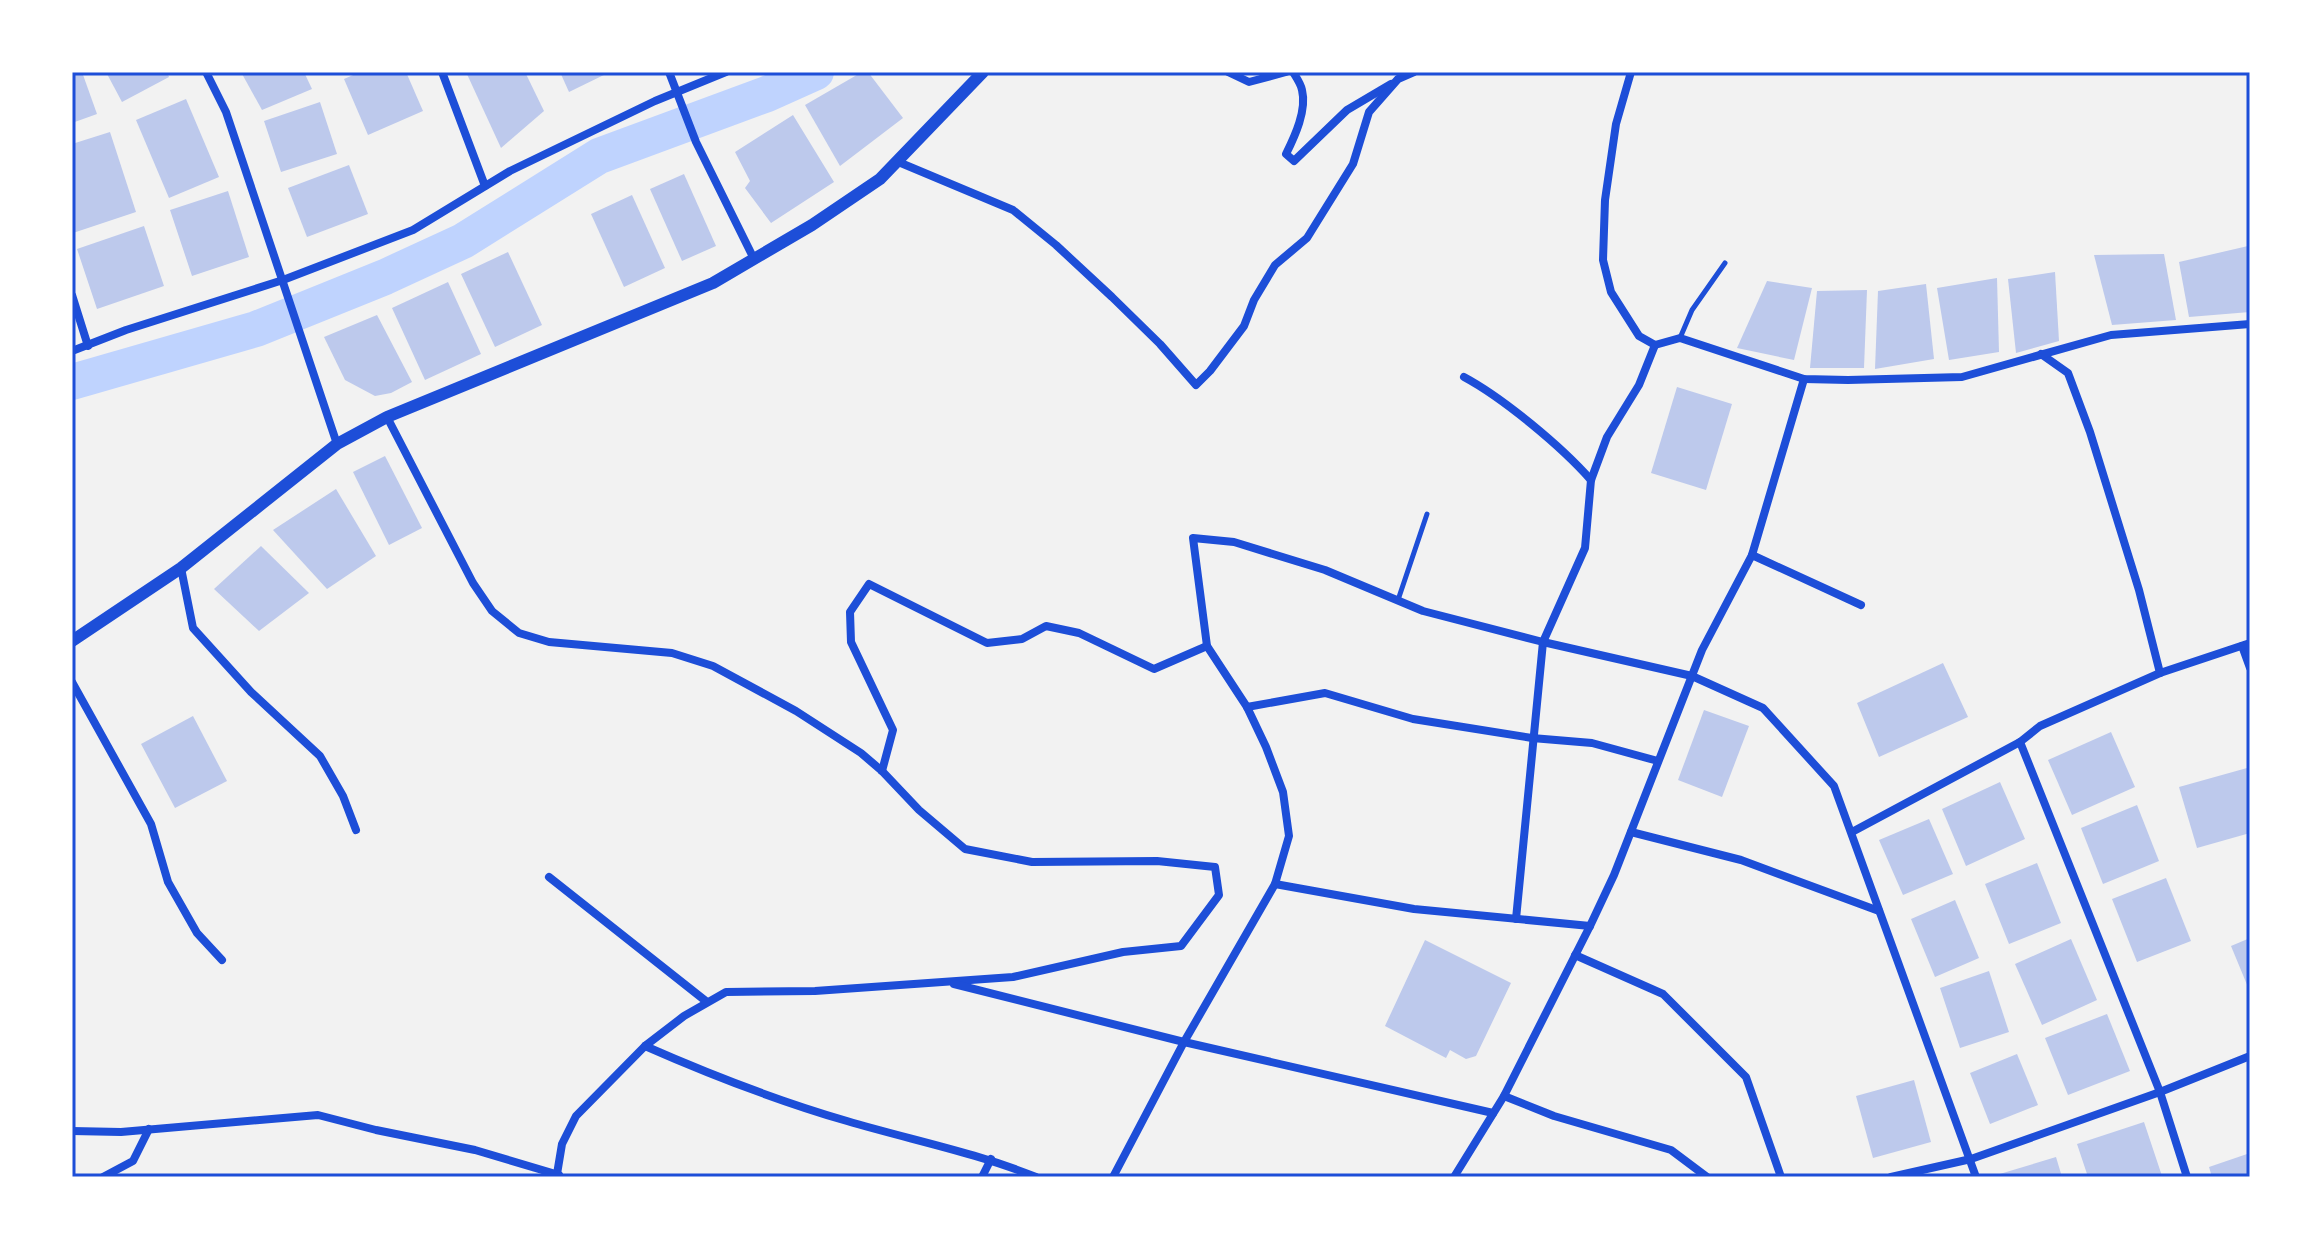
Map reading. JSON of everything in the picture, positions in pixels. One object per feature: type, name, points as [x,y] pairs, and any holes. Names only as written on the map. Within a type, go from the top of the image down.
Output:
[{"type":"street","points":[[206,72],[226,112],[337,444]]},
{"type":"street","points":[[442,72],[485,186]]},
{"type":"street","points":[[669,72],[696,142],[754,259]]},
{"type":"street","points":[[72,351],[126,330],[283,280],[413,230],[510,171],[726,72]]},
{"type":"street","points":[[72,641],[181,568],[337,444],[387,417],[713,283],[853,199],[880,179],[983,72]]},
{"type":"street","points":[[1228,72],[1249,82],[1286,72]]},
{"type":"street","points":[[1293,72],[1302,88],[1302,106],[1295,135],[1286,154],[1294,161],[1347,110],[1414,72]]},
{"type":"street","points":[[1631,72],[1616,124],[1605,200],[1603,260],[1611,292],[1639,336],[1655,345],[1680,338],[1804,379],[1962,377],[2111,335],[2250,324]]},
{"type":"street","points":[[896,161],[1013,210],[1112,297],[1196,385],[1244,326],[1254,300],[1275,265],[1307,238],[1353,164],[1369,112],[1398,79]]},
{"type":"street","points":[[72,295],[88,346]]},
{"type":"street","points":[[1516,919],[1543,642],[1585,548],[1591,480],[1607,437],[1639,385],[1655,345]]},
{"type":"street","points":[[2041,354],[2068,373],[2139,590],[2160,673]]},
{"type":"street","points":[[1464,377],[1486,389],[1578,465],[1591,480]]},
{"type":"street","points":[[1454,1177],[1504,1096],[1590,926],[1631,832],[1702,650],[1752,555],[1804,379]]},
{"type":"street","points":[[72,1131],[149,1129],[318,1115],[475,1150],[559,1175],[562,1144],[576,1116],[645,1046],[684,1016],[726,992],[815,991],[1013,977],[1123,952],[1181,946],[1219,895],[1215,867],[1157,861],[1032,862],[965,849],[919,810],[861,753],[796,711],[713,666],[672,653],[549,642],[519,633],[492,611],[473,583],[387,417]]},
{"type":"street","points":[[1113,1177],[1184,1042],[1275,884],[1289,836],[1283,792],[1247,707],[1207,646],[1193,538],[1250,546],[1325,570],[1423,611],[1692,676],[1763,708],[1834,786],[1976,1177]]},
{"type":"street","points":[[1752,555],[1861,605]]},
{"type":"street","points":[[181,568],[193,628],[251,692],[320,756],[343,796],[356,830]]},
{"type":"street","points":[[882,771],[893,730],[851,642],[850,612],[869,584],[987,643],[1022,639],[1046,626],[1079,633],[1154,669],[1207,646]]},
{"type":"street","points":[[1852,832],[2020,742],[2040,726],[2160,673],[2246,644],[2250,668]]},
{"type":"street","points":[[72,682],[151,824],[168,882],[197,933],[222,960]]},
{"type":"street","points":[[1247,707],[1325,693],[1413,719],[1532,738],[1592,743],[1658,761]]},
{"type":"street","points":[[2020,742],[2160,1092],[2187,1177]]},
{"type":"street","points":[[1631,832],[1741,860],[1879,911]]},
{"type":"street","points":[[549,877],[707,1002]]},
{"type":"street","points":[[1275,884],[1414,909],[1590,926]]},
{"type":"street","points":[[1575,955],[1663,994],[1746,1077],[1781,1177]]},
{"type":"street","points":[[945,981],[1184,1042],[1493,1113]]},
{"type":"street","points":[[645,1046],[748,1090],[849,1122],[991,1159],[1036,1177]]},
{"type":"street","points":[[1891,1177],[1971,1159],[2160,1092],[2250,1056]]},
{"type":"street","points":[[1504,1096],[1554,1116],[1671,1150],[1707,1177]]},
{"type":"street","points":[[103,1177],[133,1161],[149,1129]]},
{"type":"street","points":[[982,1177],[991,1159]]},
{"type":"lane","points":[[1680,338],[1692,310],[1725,263]]},
{"type":"lane","points":[[1398,600],[1427,514]]},
{"type":"building","points":[[72,72],[82,72],[97,114],[72,123]]},
{"type":"building","points":[[106,72],[167,72],[169,77],[122,102]]},
{"type":"building","points":[[241,72],[304,72],[312,89],[262,110]]},
{"type":"building","points":[[360,72],[406,72],[423,111],[368,135],[344,79]]},
{"type":"building","points":[[466,72],[525,72],[544,111],[501,148]]},
{"type":"building","points":[[560,72],[610,72],[569,92]]},
{"type":"building","points":[[862,72],[868,72],[903,118],[840,166],[805,105]]},
{"type":"building","points":[[186,99],[219,177],[169,198],[136,120]]},
{"type":"building","points":[[320,102],[337,154],[281,172],[264,121]]},
{"type":"building","points":[[793,115],[834,182],[771,223],[745,188],[750,181],[735,152]]},
{"type":"building","points":[[110,132],[136,212],[73,233],[72,144]]},
{"type":"building","points":[[349,165],[368,214],[307,237],[288,188]]},
{"type":"building","points":[[684,174],[716,246],[682,261],[650,189]]},
{"type":"building","points":[[228,191],[249,257],[192,276],[170,210]]},
{"type":"building","points":[[632,195],[665,268],[624,287],[591,214]]},
{"type":"building","points":[[144,226],[164,286],[97,309],[77,249]]},
{"type":"building","points":[[2248,246],[2250,312],[2189,317],[2179,262]]},
{"type":"building","points":[[508,252],[542,325],[495,347],[461,274]]},
{"type":"building","points":[[2164,254],[2176,320],[2112,325],[2094,255]]},
{"type":"building","points":[[2055,272],[2059,341],[2016,353],[2008,279]]},
{"type":"building","points":[[1997,278],[1999,352],[1949,360],[1937,288]]},
{"type":"building","points":[[1767,281],[1812,288],[1794,360],[1737,348]]},
{"type":"building","points":[[448,282],[481,354],[425,380],[392,308]]},
{"type":"building","points":[[1926,284],[1934,359],[1875,369],[1878,291]]},
{"type":"building","points":[[1867,290],[1864,368],[1810,368],[1817,291]]},
{"type":"building","points":[[377,315],[412,382],[391,393],[375,396],[345,380],[324,337]]},
{"type":"building","points":[[1677,387],[1732,404],[1706,490],[1651,473]]},
{"type":"building","points":[[385,456],[422,528],[389,545],[353,472]]},
{"type":"building","points":[[336,489],[376,556],[327,589],[273,530]]},
{"type":"building","points":[[261,546],[309,593],[259,631],[214,589]]},
{"type":"building","points":[[1943,663],[1968,717],[1879,757],[1857,703]]},
{"type":"building","points":[[1704,710],[1749,726],[1722,797],[1678,780]]},
{"type":"building","points":[[193,716],[227,781],[175,808],[141,744]]},
{"type":"building","points":[[2111,732],[2135,787],[2072,815],[2048,760]]},
{"type":"building","points":[[2247,768],[2250,778],[2250,833],[2197,848],[2179,787]]},
{"type":"building","points":[[2000,782],[2025,839],[1966,866],[1942,809]]},
{"type":"building","points":[[2137,805],[2159,861],[2103,884],[2081,828]]},
{"type":"building","points":[[1929,819],[1953,874],[1903,895],[1879,840]]},
{"type":"building","points":[[2037,863],[2061,923],[2009,944],[1985,884]]},
{"type":"building","points":[[2166,878],[2191,941],[2137,962],[2112,899]]},
{"type":"building","points":[[1955,900],[1979,958],[1935,977],[1911,919]]},
{"type":"building","points":[[2250,938],[2250,992],[2231,946]]},
{"type":"building","points":[[2071,939],[2097,1000],[2042,1025],[2015,964]]},
{"type":"building","points":[[1425,940],[1511,983],[1476,1056],[1466,1059],[1450,1050],[1446,1058],[1385,1026]]},
{"type":"building","points":[[1989,971],[2009,1032],[1960,1048],[1940,988]]},
{"type":"building","points":[[2107,1014],[2130,1071],[2068,1095],[2045,1038]]},
{"type":"building","points":[[2017,1054],[2038,1105],[1990,1124],[1970,1073]]},
{"type":"building","points":[[1914,1080],[1931,1142],[1873,1158],[1856,1096]]},
{"type":"building","points":[[2144,1122],[2162,1176],[2088,1177],[2077,1144]]},
{"type":"building","points":[[2250,1153],[2250,1177],[2212,1177],[2209,1167]]},
{"type":"building","points":[[2056,1157],[2062,1177],[1993,1177],[1993,1176]]},
{"type":"waterway","points":[[72,382],[256,329],[385,277],[463,241],[599,156],[767,94],[816,72]]}]
